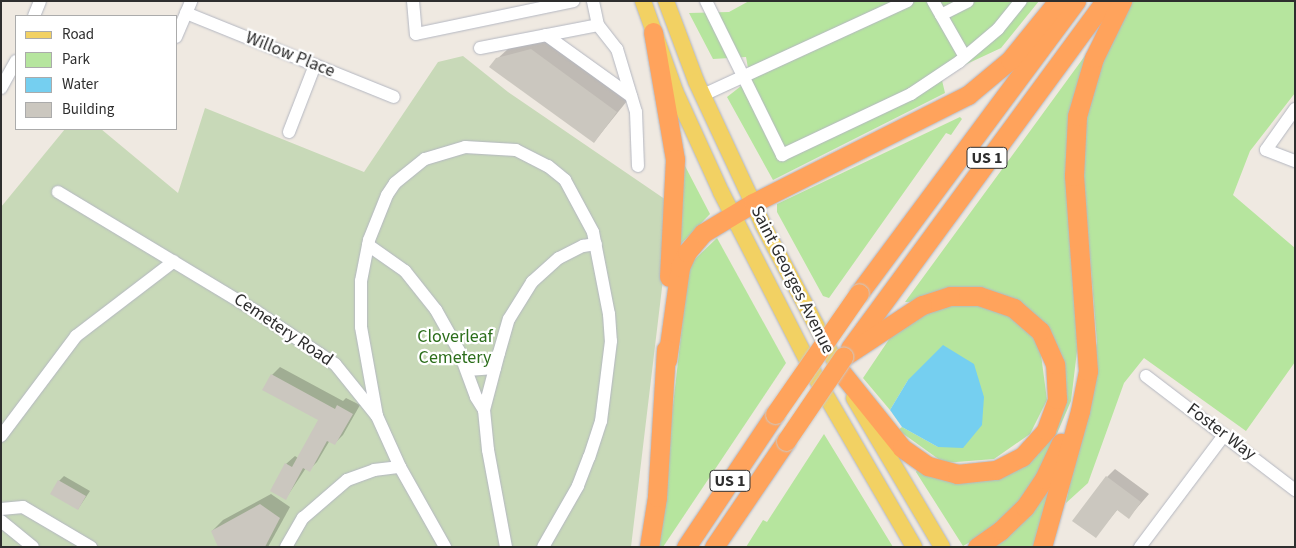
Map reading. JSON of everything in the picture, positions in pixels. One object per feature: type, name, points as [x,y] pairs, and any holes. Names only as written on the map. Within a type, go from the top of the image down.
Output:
[{"type":"highway","points":[[666,360],[683,260],[702,233],[732,214],[968,95],[1010,60],[1058,1]]},
{"type":"highway","name":"US 1","points":[[686,547],[774,414],[859,293],[1076,1]]},
{"type":"highway","name":"US 1","points":[[879,323],[1105,1]]},
{"type":"highway","points":[[1042,547],[1083,398],[1088,370],[1074,176],[1075,128],[1089,71],[1122,1]]},
{"type":"highway","points":[[649,547],[657,497],[666,360],[675,159],[653,32]]},
{"type":"highway","points":[[950,296],[989,298],[1022,313],[1045,338],[1057,373],[1057,399],[1041,437],[1022,457],[996,470],[967,475],[937,470],[902,448],[842,365],[879,323],[950,296]]},
{"type":"highway","points":[[977,547],[1018,516],[1044,479],[1070,418],[1086,345]]},
{"type":"highway","name":"US 1","points":[[714,547],[786,441],[842,365]]},
{"type":"main road","name":"Saint Georges Avenue","points":[[643,1],[653,32],[705,160],[821,387],[914,547]]},
{"type":"main road","name":"Saint Georges Avenue","points":[[666,1],[702,95],[753,204],[942,547]]},
{"type":"main road","points":[[705,160],[723,174],[740,174]]},
{"type":"street","points":[[34,15],[40,1]]},
{"type":"street","points":[[413,1],[416,34],[574,1]]},
{"type":"street","points":[[593,1],[598,25],[616,49],[636,112],[638,166]]},
{"type":"street","points":[[706,1],[782,155],[911,94],[965,57],[998,29],[1022,1]]},
{"type":"street","points":[[702,95],[907,1]]},
{"type":"street","points":[[933,1],[965,57]]},
{"type":"street","points":[[941,16],[968,1]]},
{"type":"street","points":[[178,32],[188,7]]},
{"type":"street","name":"Willow Place","points":[[188,7],[315,65],[394,97]]},
{"type":"street","points":[[480,48],[598,25]]},
{"type":"street","points":[[546,35],[631,96]]},
{"type":"street","points":[[1,88],[15,63]]},
{"type":"street","points":[[289,132],[315,65]]},
{"type":"street","points":[[1295,109],[1266,150],[1295,161]]},
{"type":"street","name":"Cemetery Road","points":[[376,416],[362,327],[362,281],[368,245],[387,195],[409,171],[442,152],[485,146],[533,157],[565,180],[593,232],[610,341],[602,412],[578,486],[543,547]]},
{"type":"street","name":"Cemetery Road","points":[[58,192],[174,261],[335,364],[376,416],[400,467],[445,547]]},
{"type":"street","points":[[484,410],[509,320],[532,282],[559,258],[583,246],[596,244]]},
{"type":"street","points":[[368,245],[395,262],[419,288],[449,330],[484,410],[488,450],[506,547]]},
{"type":"street","points":[[1,436],[76,336],[174,261]]},
{"type":"street","points":[[466,370],[495,368]]},
{"type":"street","name":"Foster Way","points":[[1146,376],[1295,490]]},
{"type":"street","points":[[1140,547],[1224,435]]},
{"type":"street","points":[[286,547],[303,518],[347,480],[374,470],[400,467]]},
{"type":"street","points":[[1,509],[23,507],[91,547]]},
{"type":"street","points":[[1,521],[33,547]]},
{"type":"green space","points":[[749,1],[1039,1],[1001,48],[941,76],[945,93],[773,180],[727,97],[750,79],[746,57],[713,59],[689,13],[729,12]]},
{"type":"green space","points":[[1133,1],[1295,1],[1295,93],[1250,151],[1233,195],[1295,248],[1295,362],[1246,431],[1144,358],[1124,383],[1088,483],[1066,503],[1097,342],[1081,151],[1088,90],[1115,27]]},
{"type":"green space","points":[[1087,53],[1072,103],[1078,343],[1071,401],[1042,468],[1014,508],[979,537],[963,546],[916,472],[918,468],[1014,470],[1064,380],[1013,300],[905,302]]},
{"type":"green space","name":"Cloverleaf Cemetery","points":[[463,56],[508,92],[672,204],[631,547],[1,547],[1,207],[64,130],[102,130],[178,193],[205,108],[364,172],[438,62]]},
{"type":"green space","points":[[960,117],[962,119],[951,135],[946,133],[829,298],[823,296],[777,212],[777,204]]},
{"type":"green space","points":[[685,166],[710,214],[679,246]]},
{"type":"green space","points":[[717,238],[786,363],[663,547],[657,547],[688,273],[693,261]]},
{"type":"green space","points":[[982,304],[1021,322],[1040,347],[1047,400],[1030,434],[994,459],[944,463],[898,430],[902,427],[938,447],[908,380],[890,410],[863,378],[896,329],[942,305]]},
{"type":"green space","points":[[824,434],[893,547],[746,547],[763,520],[767,522]]},
{"type":"green space","points":[[1056,472],[1037,547],[990,547]]},
{"type":"water","points":[[943,345],[974,364],[984,397],[982,425],[963,448],[938,447],[902,427],[890,410],[908,380]]},
{"type":"building","points":[[531,49],[617,112],[594,143],[489,67],[496,58]]},
{"type":"building","points":[[271,374],[335,409],[337,405],[353,414],[335,445],[327,441],[310,472],[303,468],[286,500],[270,491],[285,463],[292,467],[318,420],[262,390]]},
{"type":"building","points":[[1106,476],[1141,502],[1129,519],[1117,510],[1096,538],[1072,521]]},
{"type":"building","points":[[58,480],[86,496],[78,510],[50,494]]},
{"type":"building","points":[[260,504],[280,518],[265,547],[218,547],[211,531]]}]
